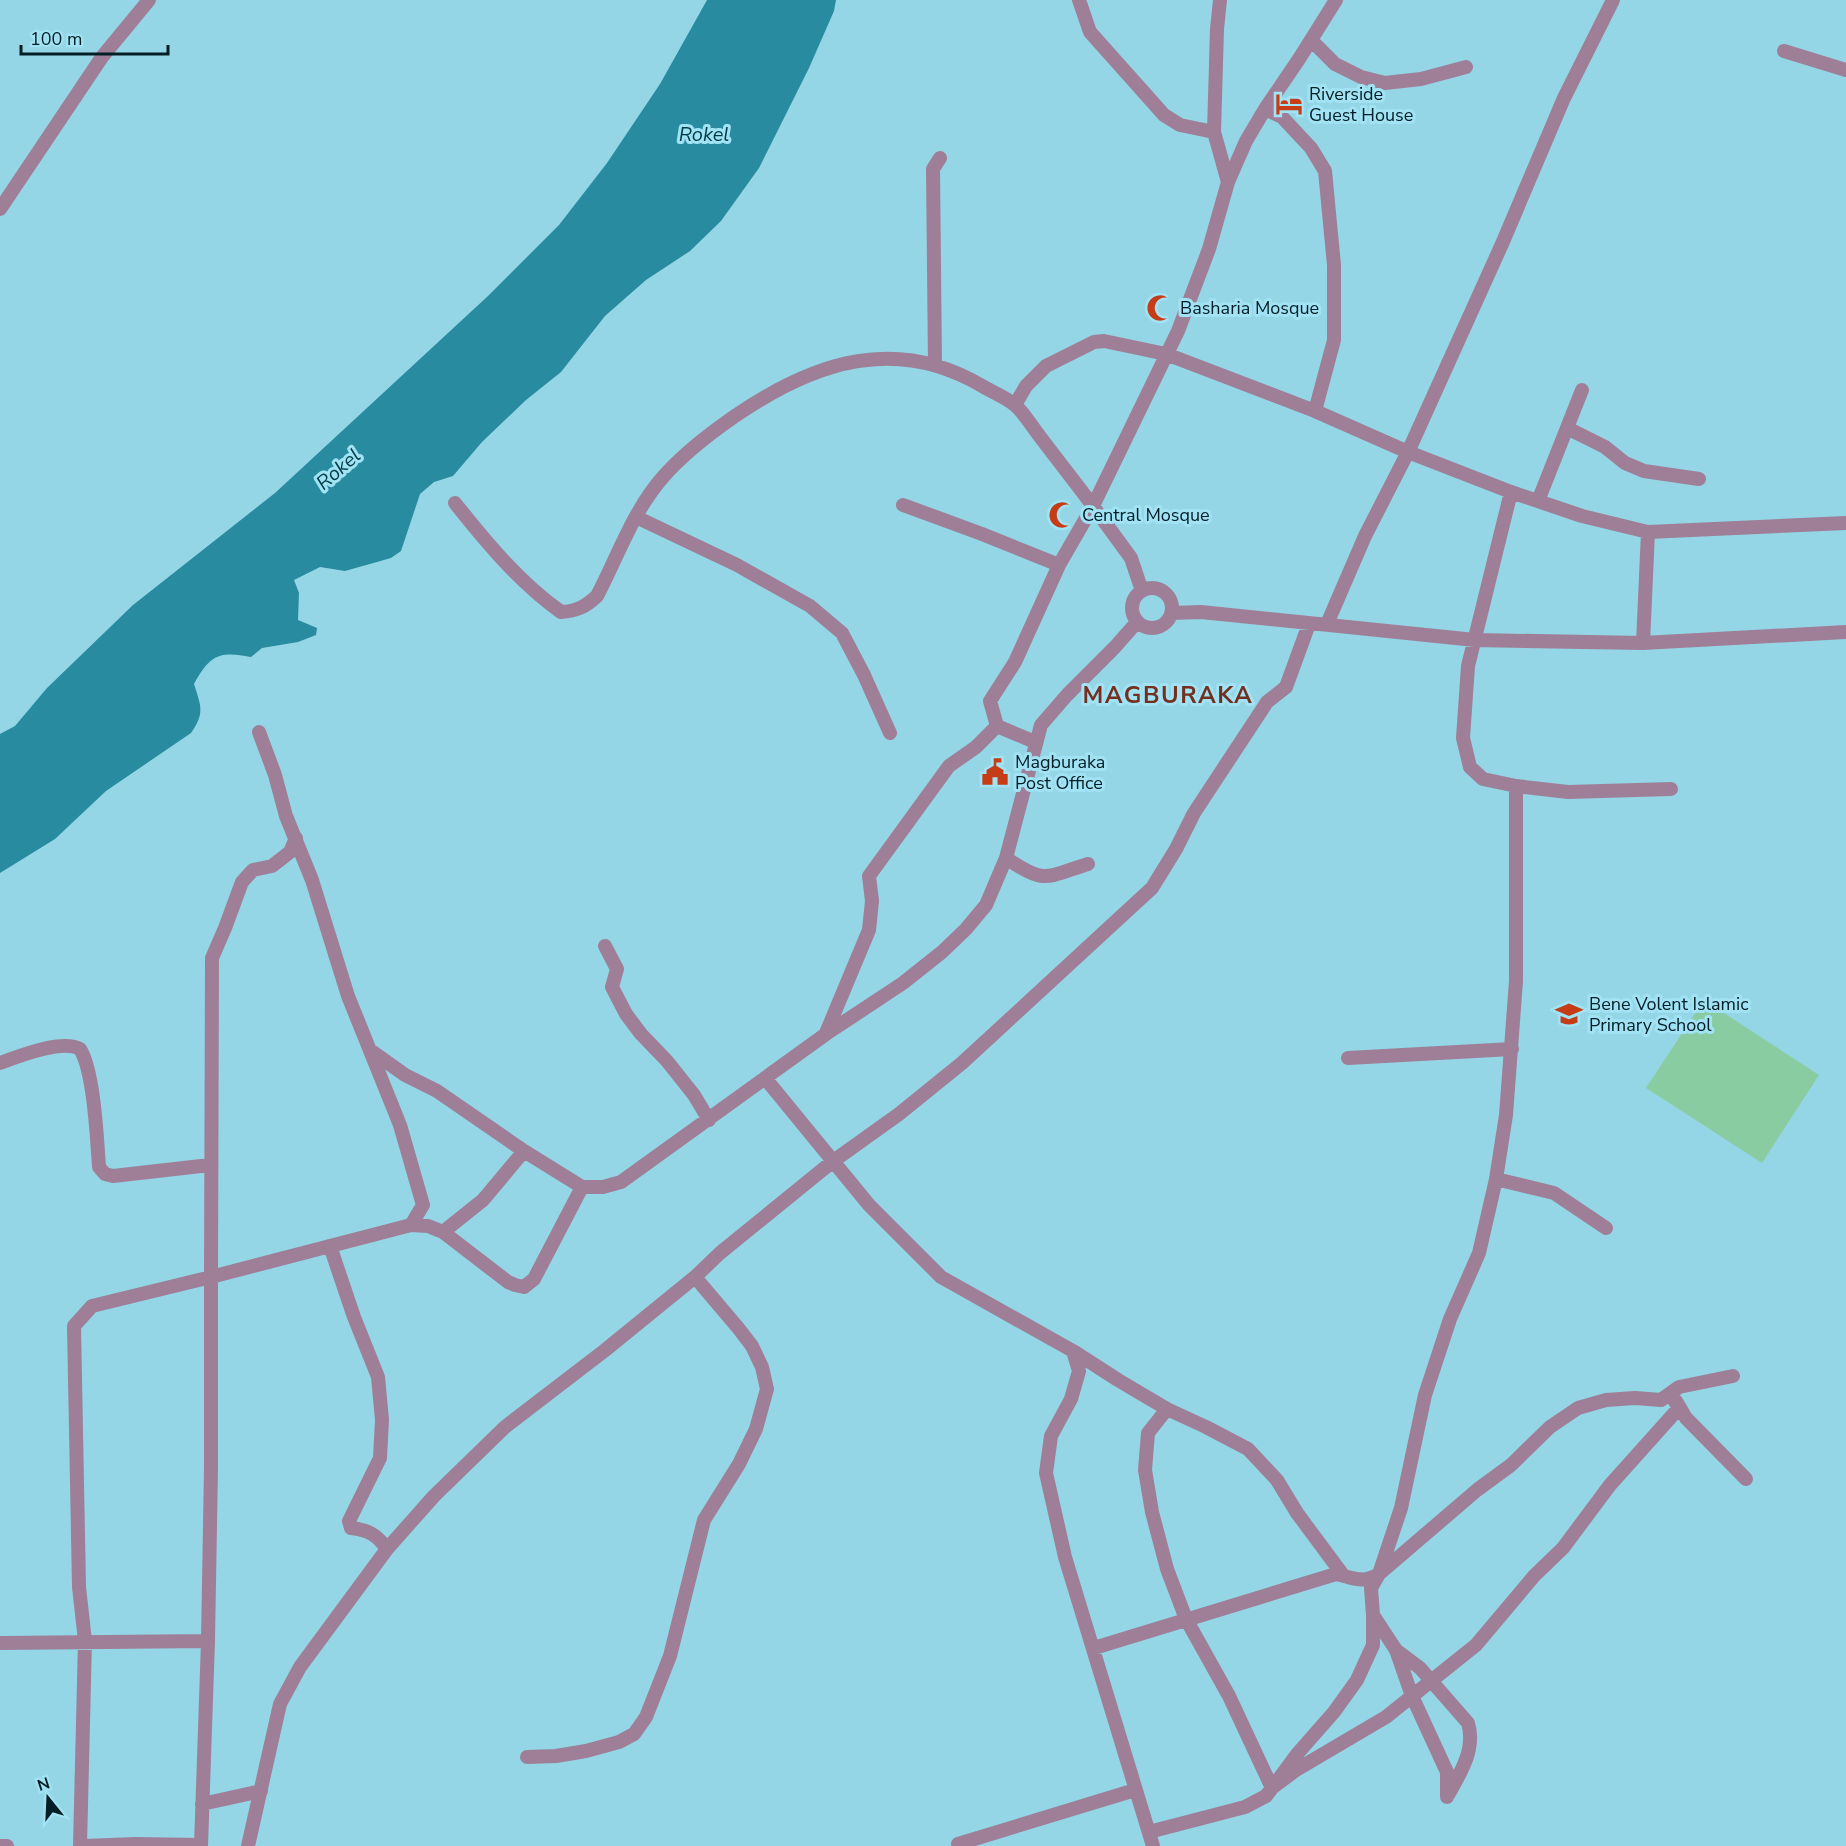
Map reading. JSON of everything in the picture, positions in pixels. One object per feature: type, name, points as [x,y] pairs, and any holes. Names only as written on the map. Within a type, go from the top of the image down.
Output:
[{"type":"street","points":[[0,209],[102,57],[149,0]]},
{"type":"street","points":[[1220,0],[1214,132],[1228,182]]},
{"type":"street","points":[[997,726],[990,701],[1015,662],[1059,565],[1093,506],[1178,331],[1209,249],[1228,182],[1246,141],[1264,109],[1336,0]]},
{"type":"street","points":[[1327,624],[1365,536],[1408,452],[1502,244],[1564,98],[1613,0]]},
{"type":"street","points":[[1077,4],[1090,32],[1164,115],[1180,125],[1214,132]]},
{"type":"street","points":[[1311,40],[1335,64],[1361,77],[1385,83],[1421,80],[1466,68]]},
{"type":"street","points":[[1784,51],[1846,70]]},
{"type":"street","points":[[1264,109],[1282,117],[1311,148],[1325,171],[1334,265],[1334,340],[1315,411]]},
{"type":"street","points":[[935,365],[933,169],[940,158]]},
{"type":"street","points":[[1016,405],[1026,386],[1046,366],[1094,342],[1104,341],[1166,354],[1315,411],[1408,452],[1511,492],[1582,516],[1648,532],[1846,523]]},
{"type":"street","points":[[455,503],[482,538],[544,600],[561,612],[573,611],[584,607],[597,596],[647,497],[685,454],[725,423],[778,388],[810,373],[838,364],[889,358],[919,361],[956,372],[976,381],[1016,405],[1131,558],[1142,591]]},
{"type":"street","points":[[1538,501],[1582,390]]},
{"type":"street","points":[[1567,428],[1605,447],[1625,463],[1644,471],[1699,479]]},
{"type":"street","points":[[1511,492],[1468,666],[1463,738],[1470,767],[1484,779],[1516,786],[1568,792],[1671,789]]},
{"type":"street","points":[[903,505],[1059,565]]},
{"type":"street","points":[[636,517],[737,565],[810,606],[842,633],[890,733]]},
{"type":"street","points":[[1643,643],[1648,532]]},
{"type":"street","points":[[1156,589],[1162,591],[1170,601],[1171,613],[1165,623],[1159,627],[1149,628],[1137,622],[1132,606],[1137,595],[1142,591],[1156,589]]},
{"type":"street","points":[[1171,613],[1201,612],[1474,640],[1643,643],[1846,632]]},
{"type":"street","points":[[370,1050],[405,1075],[437,1091],[524,1151],[582,1187],[603,1187],[621,1182],[826,1034],[903,983],[942,952],[966,929],[986,905],[1006,858],[1041,725],[1066,695],[1137,622]]},
{"type":"street","points":[[248,1846],[280,1704],[300,1667],[387,1549],[434,1496],[505,1427],[604,1352],[832,1162],[899,1114],[962,1063],[1152,888],[1176,849],[1194,813],[1267,702],[1286,687],[1309,624]]},
{"type":"street","points":[[997,726],[1035,742]]},
{"type":"street","points":[[826,1034],[869,930],[872,901],[869,876],[949,766],[976,747],[997,726]]},
{"type":"street","points":[[259,732],[275,775],[286,816],[312,880],[348,996],[400,1125],[423,1205],[411,1225]]},
{"type":"street","points":[[1073,1350],[1078,1371],[1071,1400],[1051,1436],[1046,1473],[1065,1557],[1151,1839],[1245,1807],[1266,1796],[1357,1680],[1373,1645],[1371,1588],[1379,1574],[1401,1509],[1425,1395],[1450,1319],[1479,1253],[1496,1179],[1506,1115],[1516,981],[1516,786]]},
{"type":"street","points":[[86,1846],[201,1845],[212,1467],[210,1165],[212,958],[242,882],[253,870],[272,866],[290,852],[296,838]]},
{"type":"street","points":[[1006,858],[1034,876],[1046,878],[1088,864]]},
{"type":"street","points":[[605,946],[617,969],[612,987],[626,1014],[694,1095],[709,1120]]},
{"type":"street","points":[[0,1063],[27,1053],[73,1045],[80,1049],[87,1069],[95,1113],[99,1167],[105,1174],[114,1176],[210,1165]]},
{"type":"street","points":[[1348,1058],[1512,1049]]},
{"type":"street","points":[[765,1078],[869,1205],[940,1277],[1073,1350],[1167,1409],[1206,1426],[1248,1449],[1277,1480],[1282,1491],[1342,1575]]},
{"type":"street","points":[[443,1232],[483,1200],[524,1151]]},
{"type":"street","points":[[1496,1179],[1554,1193],[1606,1228]]},
{"type":"street","points":[[80,1846],[85,1641],[79,1587],[74,1326],[92,1306],[411,1225],[428,1226],[443,1232],[508,1282],[524,1287],[534,1279],[582,1187]]},
{"type":"street","points":[[330,1246],[354,1317],[378,1377],[382,1420],[380,1458],[349,1521],[351,1528],[366,1530],[378,1537],[387,1549]]},
{"type":"street","points":[[527,1757],[566,1754],[619,1742],[634,1734],[646,1717],[670,1656],[704,1520],[739,1464],[756,1429],[767,1389],[762,1367],[752,1346],[740,1329],[694,1277]]},
{"type":"street","points":[[1094,1648],[1336,1574],[1369,1580],[1477,1490],[1511,1465],[1550,1427],[1578,1408],[1606,1400],[1661,1400],[1679,1388],[1732,1376]]},
{"type":"street","points":[[1671,1395],[1686,1418],[1746,1479]]},
{"type":"street","points":[[1272,1788],[1296,1770],[1386,1716],[1476,1645],[1528,1582],[1563,1548],[1610,1485],[1679,1408],[1671,1395]]},
{"type":"street","points":[[1167,1409],[1148,1433],[1145,1470],[1152,1512],[1167,1569],[1186,1619],[1229,1696],[1272,1788]]},
{"type":"street","points":[[1373,1615],[1396,1650],[1412,1696],[1447,1772],[1447,1797],[1462,1769],[1471,1743],[1468,1724],[1420,1668],[1396,1650]]},
{"type":"street","points":[[0,1643],[208,1641]]},
{"type":"street","points":[[958,1844],[1135,1790]]},
{"type":"street","points":[[202,1804],[261,1791]]},
{"type":"street","points":[[0,1846],[7,1846]]},
{"type":"green space","points":[[1704,1000],[1819,1075],[1762,1163],[1646,1088]]},
{"type":"water","name":"Rokel","points":[[707,0],[836,0],[834,11],[809,68],[759,168],[721,221],[690,251],[646,280],[605,316],[561,372],[526,400],[482,442],[453,476],[434,482],[420,494],[401,551],[391,558],[345,571],[320,567],[294,580],[299,593],[298,620],[317,628],[316,635],[298,642],[262,648],[251,657],[223,655],[216,657],[205,667],[194,684],[200,715],[191,733],[106,791],[55,839],[0,873],[0,734],[15,726],[47,688],[133,605],[275,493],[488,296],[559,225],[607,163],[660,84]]},
{"type":"place","name":"Riverside Guest House","points":[[1289,104]]},
{"type":"place","name":"Basharia Mosque","points":[[1160,308]]},
{"type":"place","name":"Central Mosque","points":[[1062,515]]},
{"type":"place","name":"Magburaka Post Office","points":[[995,772]]},
{"type":"place","name":"Bene Volent Islamic Primary School","points":[[1569,1014]]},
{"type":"district","name":"MAGBURAKA","points":[[1168,695]]}]
